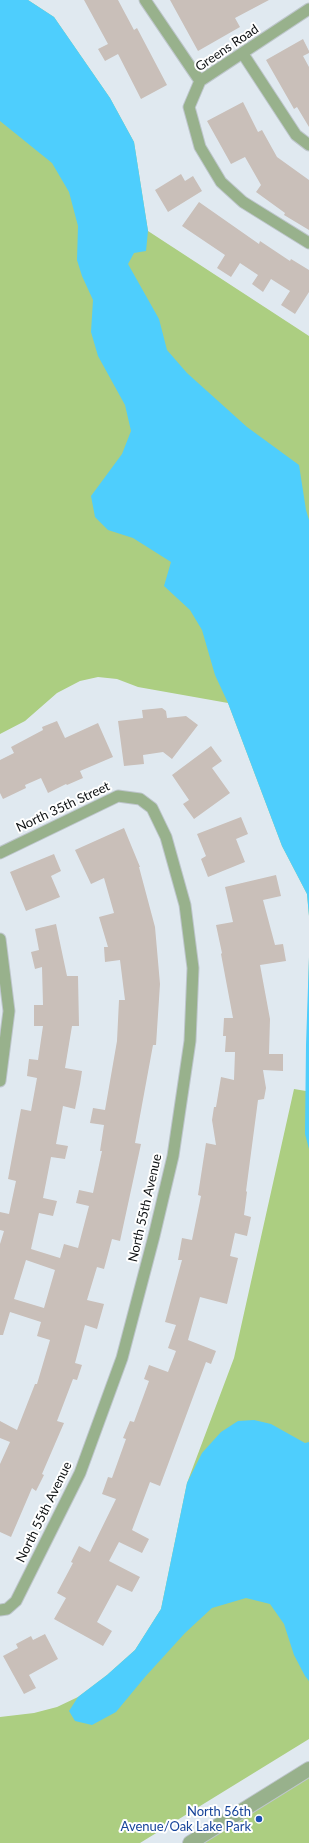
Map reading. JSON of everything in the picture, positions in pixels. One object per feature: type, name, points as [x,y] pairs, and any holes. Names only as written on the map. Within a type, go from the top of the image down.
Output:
[{"type":"street","points":[[145,0],[200,81]]},
{"type":"street","name":"Greens Road","points":[[309,9],[200,81],[189,107],[200,147],[221,182],[243,202],[309,243]]},
{"type":"street","points":[[243,54],[296,135],[309,145]]},
{"type":"street","name":"North 35th Street","points":[[0,853],[118,796],[140,798]]},
{"type":"street","name":"North 55th Avenue","points":[[4,1609],[16,1601],[80,1472],[122,1358],[154,1236],[172,1156],[190,1042],[193,968],[185,905],[166,837],[152,808],[140,798]]},
{"type":"street","points":[[0,939],[9,1011],[0,1080]]},
{"type":"street","points":[[190,1843],[309,1769]]},
{"type":"green space","points":[[0,0],[28,0],[54,17],[110,98],[134,142],[148,231],[309,336],[309,916],[307,894],[282,846],[228,703],[138,687],[117,679],[98,677],[80,681],[57,693],[25,721],[0,734]]},
{"type":"green space","points":[[309,957],[309,1739],[140,1843],[0,1843],[0,1717],[34,1713],[57,1707],[78,1697],[107,1675],[135,1650],[161,1609],[187,1483],[234,1358],[294,1089],[306,1091]]},
{"type":"green space","points":[[309,1775],[309,1843],[200,1843]]},
{"type":"water","points":[[0,0],[28,0],[54,17],[110,98],[134,142],[148,231],[146,251],[134,253],[128,264],[159,319],[167,350],[187,373],[247,427],[299,465],[309,520],[309,916],[307,894],[282,846],[228,703],[215,675],[202,630],[190,610],[164,586],[171,562],[133,538],[108,530],[95,517],[91,496],[122,454],[131,431],[125,405],[98,356],[91,332],[93,300],[82,276],[77,260],[78,226],[69,192],[52,163],[0,121]]},
{"type":"water","points":[[309,957],[309,1149],[305,1134]]},
{"type":"water","points":[[254,1420],[271,1424],[305,1443],[309,1442],[309,1681],[294,1655],[284,1624],[270,1604],[246,1598],[212,1608],[185,1633],[116,1712],[92,1725],[75,1721],[69,1711],[78,1697],[107,1675],[135,1650],[161,1609],[187,1483],[202,1453],[221,1432],[238,1421]]},
{"type":"building","points":[[84,0],[118,0],[134,30],[137,28],[167,85],[141,99],[118,54],[105,61],[98,49],[108,44]]},
{"type":"building","points":[[170,0],[269,0],[235,18],[240,27],[198,51]]},
{"type":"building","points":[[303,39],[309,51],[309,53],[303,56],[309,67],[309,127],[297,107],[294,109],[266,60]]},
{"type":"building","points":[[243,102],[258,132],[262,130],[277,157],[309,180],[309,230],[284,215],[285,213],[256,192],[261,185],[245,157],[231,164],[207,121]]},
{"type":"building","points":[[181,174],[185,181],[193,176],[202,191],[168,212],[155,190]]},
{"type":"building","points":[[199,202],[259,244],[260,241],[290,261],[291,259],[309,270],[309,292],[295,314],[281,305],[290,291],[271,279],[263,292],[252,284],[258,275],[240,263],[231,277],[217,268],[225,255],[182,226]]},
{"type":"building","points":[[162,708],[166,711],[167,718],[186,716],[198,725],[172,759],[163,752],[143,755],[144,764],[124,766],[118,721],[143,718],[142,710]]},
{"type":"building","points":[[57,721],[65,738],[98,723],[113,757],[80,771],[83,778],[48,793],[41,778],[25,785],[26,788],[3,799],[0,793],[0,760],[14,753],[11,747],[43,730],[42,727]]},
{"type":"building","points":[[211,746],[222,761],[212,768],[230,793],[194,819],[183,804],[189,800],[172,775]]},
{"type":"building","points":[[241,817],[248,834],[236,839],[245,862],[208,877],[201,859],[206,856],[197,834]]},
{"type":"building","points":[[124,828],[140,867],[155,927],[160,984],[156,1045],[153,1045],[135,1143],[141,1144],[120,1241],[112,1239],[104,1269],[97,1267],[87,1300],[104,1304],[97,1329],[85,1325],[75,1363],[82,1365],[77,1380],[73,1379],[57,1421],[64,1423],[42,1474],[44,1475],[36,1491],[32,1488],[11,1537],[0,1532],[0,1464],[10,1442],[0,1438],[0,1421],[17,1430],[35,1384],[37,1384],[50,1340],[37,1336],[41,1322],[10,1312],[3,1335],[0,1335],[0,1244],[4,1231],[0,1230],[0,1212],[9,1214],[16,1181],[8,1179],[21,1109],[31,1111],[37,1078],[27,1076],[29,1059],[38,1060],[43,1026],[34,1026],[34,1005],[43,1005],[42,967],[35,969],[31,952],[39,950],[35,929],[56,924],[67,976],[78,976],[79,1026],[72,1026],[65,1068],[82,1071],[75,1109],[63,1106],[56,1144],[68,1146],[65,1159],[51,1157],[43,1198],[57,1201],[53,1216],[39,1213],[31,1249],[60,1258],[64,1244],[78,1248],[89,1206],[76,1203],[79,1190],[93,1193],[102,1151],[100,1151],[104,1125],[90,1123],[93,1108],[105,1110],[117,1041],[119,1000],[125,1000],[120,960],[105,962],[104,947],[108,947],[99,917],[114,913],[104,878],[91,884],[75,850]],"holes":[[[26,1260],[55,1270],[44,1308],[14,1299]]]},
{"type":"building","points":[[54,854],[61,871],[51,876],[60,897],[26,911],[10,872]]},
{"type":"building","points":[[276,875],[281,896],[263,900],[275,945],[283,944],[286,961],[260,965],[270,1019],[269,1054],[283,1054],[283,1071],[263,1070],[266,1088],[264,1099],[258,1100],[246,1191],[244,1215],[251,1217],[247,1236],[235,1233],[230,1256],[238,1258],[227,1304],[200,1297],[188,1340],[216,1351],[211,1364],[206,1362],[160,1486],[150,1482],[132,1530],[149,1539],[142,1553],[119,1542],[109,1561],[140,1577],[132,1592],[117,1585],[97,1622],[112,1631],[103,1646],[54,1619],[66,1598],[57,1593],[73,1563],[71,1562],[79,1546],[90,1552],[116,1499],[102,1494],[108,1477],[112,1478],[126,1439],[123,1438],[130,1421],[134,1422],[149,1381],[144,1379],[149,1365],[168,1372],[176,1351],[168,1348],[176,1325],[165,1322],[182,1260],[178,1260],[182,1238],[192,1240],[201,1196],[198,1195],[206,1143],[216,1145],[212,1120],[214,1107],[216,1107],[221,1077],[234,1080],[235,1052],[225,1052],[226,1036],[223,1036],[224,1018],[233,1018],[216,925],[233,922],[225,887]]},
{"type":"building","points":[[45,1634],[58,1659],[29,1675],[36,1688],[24,1694],[3,1656],[18,1648],[16,1644],[31,1636],[33,1640]]},
{"type":"place","name":"North 56th Avenue/Oak Lake Park","points":[[259,1819]]}]
